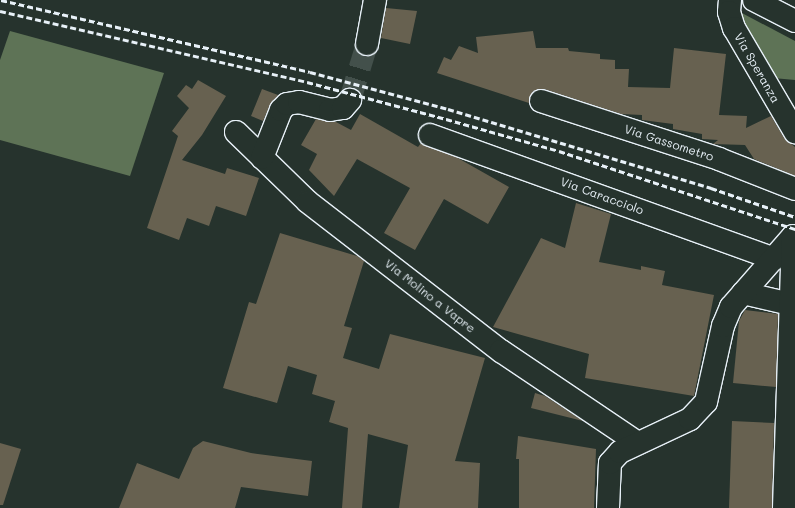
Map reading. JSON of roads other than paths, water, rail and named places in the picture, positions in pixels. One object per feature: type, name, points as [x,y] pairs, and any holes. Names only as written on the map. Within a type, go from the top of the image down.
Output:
[{"type":"street","points":[[367,44],[375,0]]},
{"type":"street","name":"Via Speranza","points":[[730,0],[729,12],[734,28],[795,132]]},
{"type":"street","points":[[754,0],[795,21]]},
{"type":"street","points":[[262,158],[281,110],[287,104],[299,102],[330,110],[343,108],[350,100]]},
{"type":"street","name":"Via Gassometro","points":[[541,101],[719,159],[795,189]]},
{"type":"street","name":"Via Molino a Vapre","points":[[236,132],[308,202],[500,350],[638,442]]},
{"type":"street","name":"Via Caracciolo","points":[[430,135],[774,259]]},
{"type":"street","points":[[608,508],[610,463],[620,452],[638,442],[690,419],[706,402],[723,326],[731,307],[793,236],[793,304],[784,508]]},
{"type":"street","points":[[743,293],[793,304]]},
{"type":"tunnel","points":[[350,100],[367,44]]},
{"type":"railway","points":[[1,0],[310,72],[448,109],[711,188],[795,217]]},
{"type":"railway","points":[[0,11],[307,82],[446,119],[559,151],[795,229]]}]
